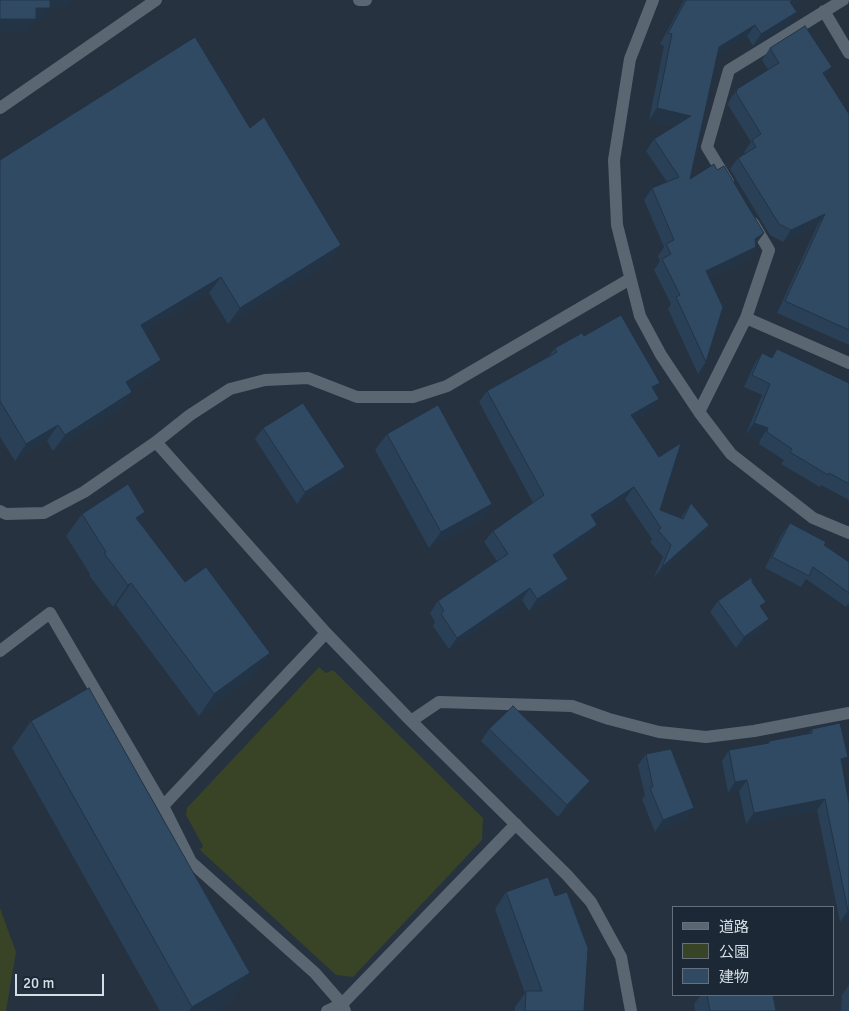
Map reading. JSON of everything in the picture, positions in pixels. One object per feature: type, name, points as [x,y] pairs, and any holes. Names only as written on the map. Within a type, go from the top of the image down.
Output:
[{"type":"street","points":[[0,108],[156,0]]},
{"type":"street","points":[[359,0],[366,0]]},
{"type":"street","points":[[653,0],[630,59],[614,160],[617,225],[640,316],[661,355],[699,412],[731,454],[812,518],[849,534]]},
{"type":"street","points":[[736,194],[707,147],[729,70],[843,0]]},
{"type":"street","points":[[824,11],[849,53]]},
{"type":"street","points":[[699,412],[746,318],[769,250],[745,210]]},
{"type":"street","points":[[0,511],[6,514],[44,513],[84,492],[230,389],[265,380],[308,378],[356,398],[413,397],[447,386],[630,279]]},
{"type":"street","points":[[746,318],[849,363]]},
{"type":"street","points":[[156,442],[326,633],[411,721],[567,875],[591,902],[621,958],[631,1011]]},
{"type":"street","points":[[0,651],[50,613],[163,806],[191,862],[315,972],[344,1007]]},
{"type":"street","points":[[163,806],[326,633]]},
{"type":"street","points":[[411,721],[439,702],[572,706],[609,719],[659,732],[706,737],[754,731],[849,713]]},
{"type":"street","points":[[327,1011],[344,1007],[516,824]]},
{"type":"green space","points":[[319,667],[326,673],[333,670],[483,818],[482,840],[353,977],[336,975],[200,850],[203,846],[186,815],[187,808]]},
{"type":"green space","points":[[0,908],[16,952],[6,1011],[0,1011]]},
{"type":"building","points":[[0,0],[50,0],[50,8],[36,8],[36,19],[0,19]]},
{"type":"building","points":[[686,0],[793,0],[790,2],[797,12],[761,34],[755,25],[719,47],[690,179],[714,164],[717,170],[724,166],[764,233],[755,239],[756,247],[706,271],[723,307],[706,362],[676,297],[680,295],[662,259],[671,254],[666,244],[674,240],[652,188],[679,177],[654,139],[691,116],[657,108],[672,34],[668,33]]},
{"type":"building","points":[[805,26],[832,67],[823,73],[849,114],[849,330],[785,301],[825,214],[791,230],[779,224],[738,158],[756,147],[752,140],[761,134],[736,93],[737,89],[779,63],[770,48]]},
{"type":"building","points":[[195,37],[250,128],[264,117],[341,245],[240,308],[221,277],[141,325],[161,360],[126,382],[132,392],[65,435],[58,425],[26,444],[0,401],[0,160]]},
{"type":"building","points":[[621,315],[660,383],[652,387],[659,399],[631,415],[659,457],[681,443],[660,510],[683,519],[691,503],[709,525],[662,567],[671,545],[658,530],[661,528],[634,487],[591,515],[597,525],[553,555],[568,579],[537,599],[530,588],[457,638],[441,614],[444,611],[438,601],[508,554],[493,531],[544,495],[487,391],[557,352],[555,348],[582,333],[584,336]]},
{"type":"building","points":[[777,349],[849,383],[849,484],[829,473],[828,475],[790,452],[792,449],[767,432],[768,428],[754,423],[770,384],[752,375],[762,353],[772,358]]},
{"type":"building","points":[[303,403],[345,467],[305,492],[263,428]]},
{"type":"building","points":[[438,405],[492,504],[441,532],[387,434]]},
{"type":"building","points":[[128,484],[145,512],[136,518],[185,582],[206,567],[270,653],[214,694],[131,583],[128,585],[104,553],[106,552],[82,514]]},
{"type":"building","points":[[790,523],[826,542],[824,545],[849,562],[849,593],[813,567],[809,576],[772,557]]},
{"type":"building","points":[[752,577],[752,582],[766,602],[760,606],[769,619],[744,637],[718,601]]},
{"type":"building","points":[[89,688],[250,973],[192,1007],[31,721]]},
{"type":"building","points":[[513,706],[590,781],[567,805],[489,729]]},
{"type":"building","points":[[840,723],[848,757],[841,759],[849,803],[848,911],[825,799],[754,813],[747,780],[735,782],[729,750],[812,733],[812,729]]},
{"type":"building","points":[[671,749],[694,808],[663,820],[650,788],[653,787],[646,754]]},
{"type":"building","points":[[548,877],[555,896],[567,892],[588,948],[584,1011],[525,1011],[526,991],[542,991],[506,892]]},
{"type":"building","points":[[707,996],[773,996],[776,1011],[710,1011]]}]
